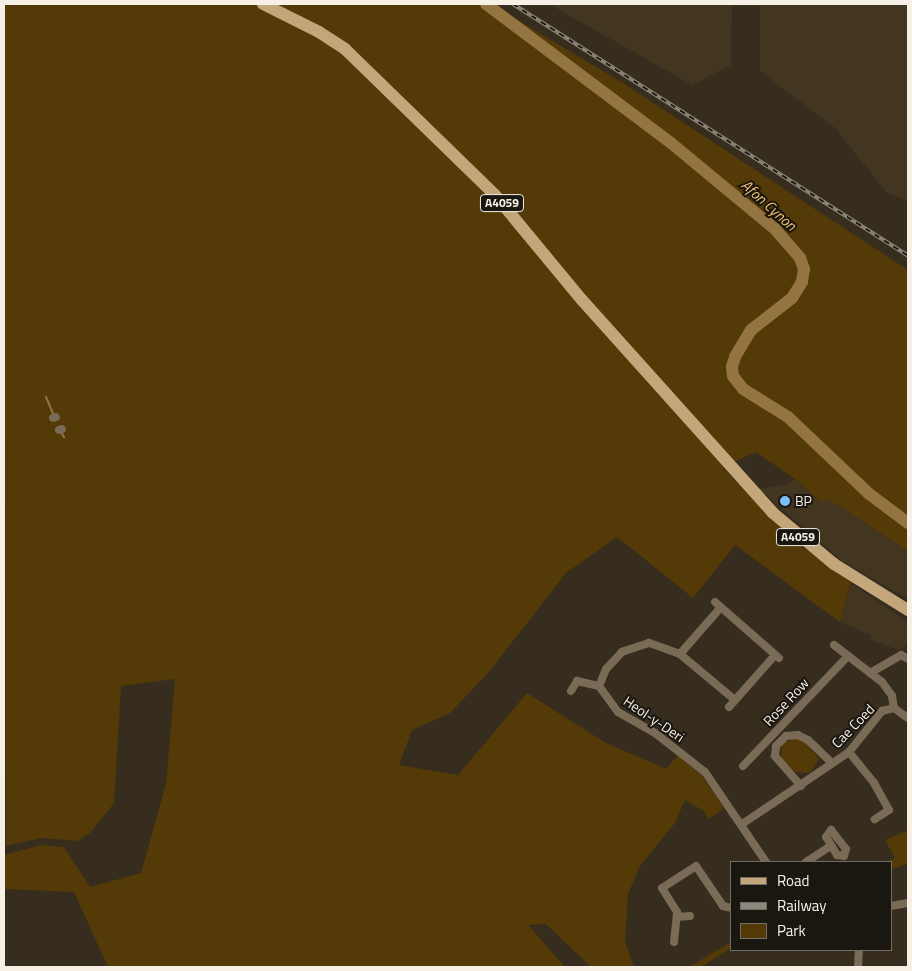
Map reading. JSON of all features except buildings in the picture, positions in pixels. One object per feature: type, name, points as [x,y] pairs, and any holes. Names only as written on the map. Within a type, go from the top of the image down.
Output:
[{"type":"main road","name":"A4059","points":[[263,4],[320,32],[345,49],[495,195],[582,300],[773,513],[834,564],[908,610]]},
{"type":"street","points":[[680,654],[718,605],[777,656],[729,707]]},
{"type":"street","points":[[571,691],[577,681],[599,686],[606,669],[631,646],[649,643],[680,654],[735,700]]},
{"type":"street","points":[[834,645],[870,673],[892,696],[894,708],[908,718]]},
{"type":"street","points":[[870,673],[901,655],[908,659]]},
{"type":"street","name":"Rose Row","points":[[743,766],[848,656]]},
{"type":"street","name":"Heol-y-Deri","points":[[599,686],[618,712],[655,733],[705,772],[765,861]]},
{"type":"street","name":"Cae Coed","points":[[742,824],[849,752],[882,711],[894,708]]},
{"type":"street","name":"Cae Coed","points":[[801,786],[775,756],[776,746],[786,736],[798,735],[808,740],[832,763]]},
{"type":"street","points":[[849,752],[874,783],[889,810],[875,819]]},
{"type":"street","points":[[808,861],[831,846]]},
{"type":"street","points":[[674,942],[677,917],[662,888],[696,866],[723,906],[730,908]]},
{"type":"street","points":[[892,906],[908,903]]},
{"type":"street","points":[[677,917],[690,916]]},
{"type":"street","points":[[858,967],[859,951]]},
{"type":"shaded area","points":[[549,4],[732,4],[731,65],[692,85]]},
{"type":"shaded area","points":[[760,4],[908,4],[908,201],[887,193],[835,128],[760,71]]},
{"type":"shaded area","points":[[795,479],[821,503],[826,497],[908,551],[908,599],[842,561],[759,489],[785,485]]},
{"type":"shaded area","points":[[851,584],[908,622],[908,643],[899,650],[871,640],[871,635],[840,622]]},
{"type":"green space","points":[[4,4],[491,4],[623,83],[908,270],[908,551],[827,498],[822,504],[799,482],[756,452],[722,467],[797,543],[851,582],[840,622],[735,545],[693,598],[617,537],[566,573],[489,672],[450,713],[412,730],[399,765],[458,775],[527,693],[606,743],[666,769],[678,755],[701,775],[723,806],[721,811],[708,819],[704,811],[685,800],[675,823],[640,866],[628,894],[625,942],[634,967],[591,967],[546,924],[528,925],[565,967],[108,967],[74,892],[4,889],[4,855],[41,845],[64,847],[90,887],[141,873],[166,784],[175,679],[121,686],[114,803],[90,833],[78,841],[41,838],[6,846]]},
{"type":"green space","points":[[795,738],[803,740],[819,759],[810,773],[795,772],[781,759],[782,744]]},
{"type":"green space","points":[[908,830],[908,864],[892,869],[892,861],[889,861],[895,858],[885,840]]},
{"type":"green space","points":[[730,943],[730,949],[701,967],[689,967]]},
{"type":"waterway","name":"Afon Cynon","points":[[486,4],[671,143],[775,229],[800,258],[804,269],[802,282],[792,298],[751,330],[735,357],[732,367],[733,376],[743,389],[788,417],[868,493],[908,523]]},
{"type":"waterway","points":[[46,397],[54,416]]},
{"type":"waterway","points":[[61,432],[64,437]]},
{"type":"railway","points":[[513,4],[908,256]]},
{"type":"place","name":"BP","points":[[785,501]]}]
